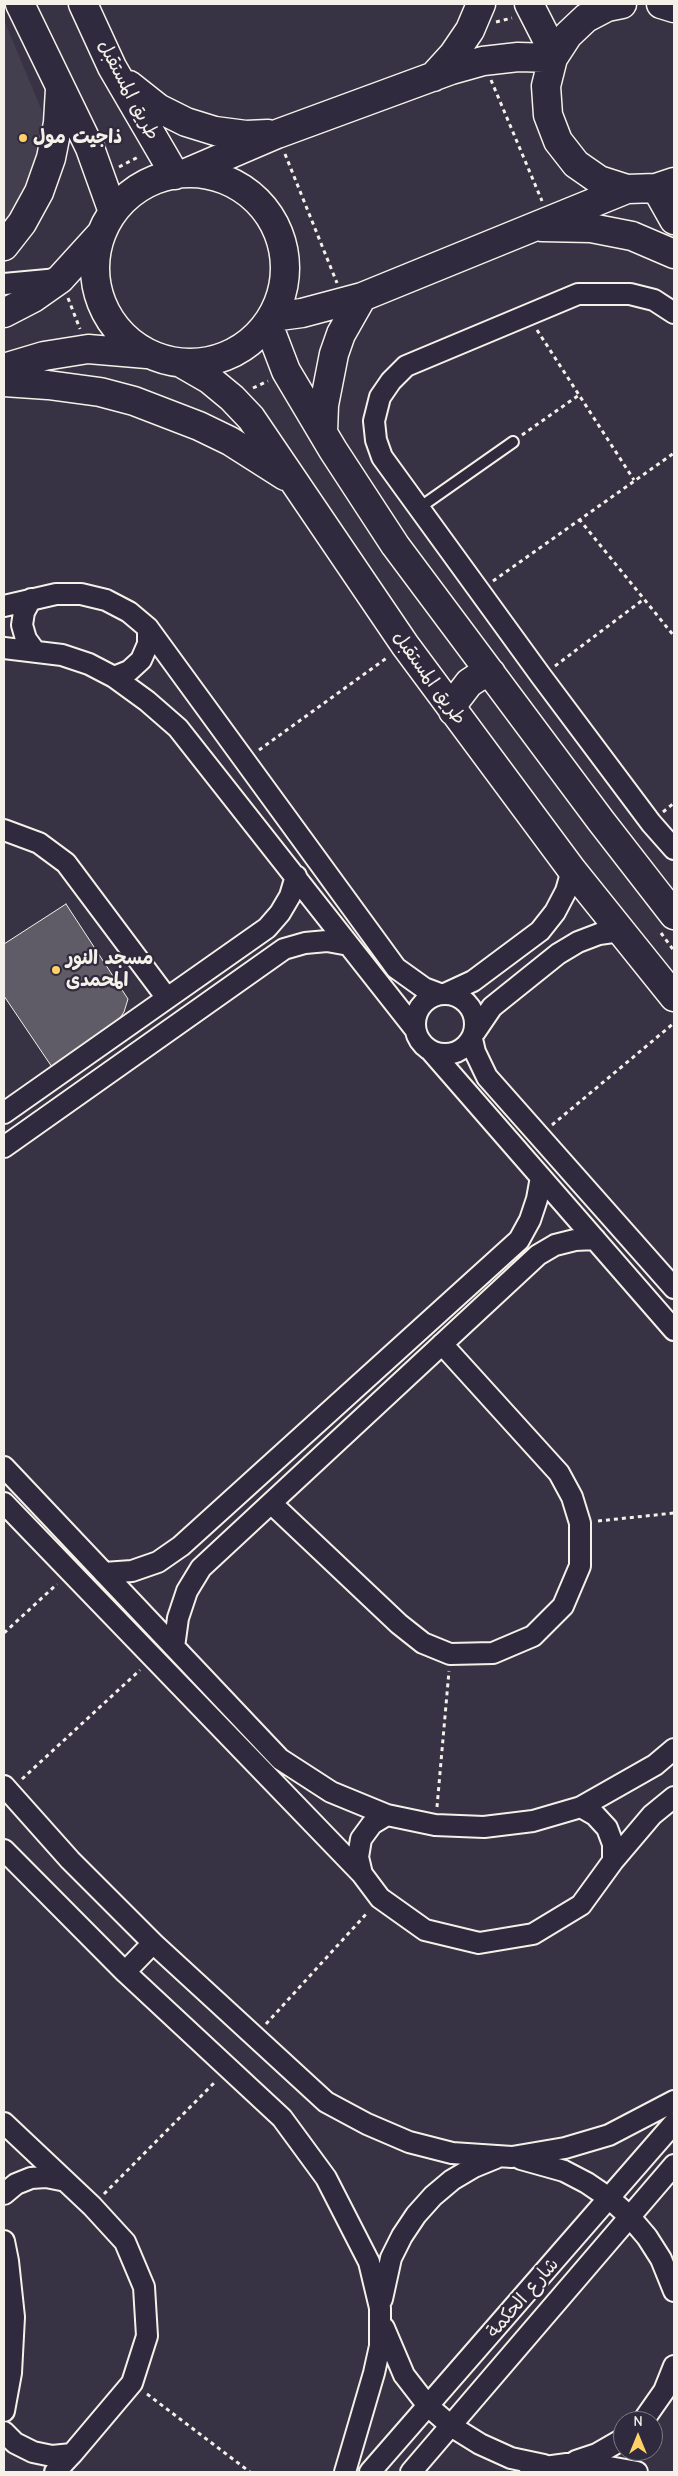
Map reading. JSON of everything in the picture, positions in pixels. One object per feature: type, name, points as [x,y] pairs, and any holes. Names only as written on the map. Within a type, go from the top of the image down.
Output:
[{"type":"main road","points":[[20,4],[102,177],[107,223],[96,265],[96,281],[102,304],[114,325],[130,342],[151,355]]},
{"type":"main road","name":"طريق المستقبل","points":[[83,4],[112,67],[158,146],[180,174]]},
{"type":"main road","points":[[432,77],[454,55],[470,30],[481,4]]},
{"type":"main road","points":[[529,4],[554,57]]},
{"type":"main road","points":[[622,4],[607,7],[586,18],[568,35],[554,57],[546,86],[548,114],[558,141],[576,164],[599,180],[627,189]]},
{"type":"main road","points":[[661,4],[674,8]]},
{"type":"main road","points":[[4,313],[33,298],[60,279],[130,194],[151,182],[180,174],[277,134],[432,77],[483,61],[518,57],[554,57]]},
{"type":"main road","points":[[112,67],[133,90],[158,108],[186,122],[216,131],[246,136],[277,134]]},
{"type":"main road","points":[[4,246],[22,224],[45,175],[58,123],[60,87]]},
{"type":"main road","points":[[4,368],[44,356],[88,349],[151,355],[183,364],[208,362],[230,354],[250,342],[270,321],[282,294],[286,268],[282,243],[272,220],[256,200],[235,185],[211,176],[180,174]]},
{"type":"main road","points":[[270,321],[353,299],[627,189],[665,185],[674,220]]},
{"type":"main road","points":[[540,223],[592,228],[632,236],[674,254]]},
{"type":"main road","points":[[323,432],[324,405],[334,354],[353,299]]},
{"type":"main road","points":[[270,321],[286,371],[395,545],[601,821],[674,915]]},
{"type":"main road","name":"طريق المستقبل","points":[[183,364],[209,379],[232,398],[257,426],[405,645],[572,870],[674,997]]},
{"type":"main road","points":[[4,382],[48,385],[100,392],[167,412],[230,441],[292,480]]},
{"type":"main road","points":[[454,711],[458,695],[469,682],[491,673]]},
{"type":"street","points":[[4,284],[60,279]]},
{"type":"street","points":[[674,313],[654,300],[630,294],[599,292],[578,294],[406,366],[391,380],[380,397],[374,421],[376,440],[382,458],[478,592],[651,823],[674,849]]},
{"type":"street","points":[[4,606],[56,594],[73,594],[106,600],[129,612],[148,628],[396,968],[424,988],[460,997],[470,1006],[476,1018],[475,1052],[487,1077],[674,1288]]},
{"type":"street","points":[[31,600],[24,612],[22,625],[26,639],[34,650]]},
{"type":"street","points":[[114,677],[129,671],[141,660],[148,644],[148,628]]},
{"type":"street","points":[[4,648],[34,650],[62,655],[89,664],[114,677],[147,701],[178,728],[415,1029],[420,1042],[430,1051],[674,1330]]},
{"type":"street","points":[[4,830],[39,842],[66,863],[168,998]]},
{"type":"street","points":[[415,1029],[415,1017],[420,1006],[429,998],[473,981],[540,931],[555,912],[566,891],[572,870]]},
{"type":"street","points":[[4,1113],[267,928],[285,904],[296,876]]},
{"type":"street","points":[[430,1051],[442,1054],[454,1053],[464,1048],[492,1008],[514,987],[558,954],[578,942],[599,934],[620,931]]},
{"type":"street","points":[[4,1148],[284,949],[305,943],[327,941],[349,945]]},
{"type":"street","points":[[55,1077],[72,1099]]},
{"type":"street","points":[[104,1573],[132,1570],[158,1562],[181,1546],[519,1240],[530,1220],[537,1199],[541,1177]]},
{"type":"street","points":[[174,1647],[178,1618],[187,1591],[201,1568],[538,1255],[555,1245],[574,1240],[595,1239]]},
{"type":"street","points":[[271,1503],[399,1624],[423,1642],[450,1654],[493,1653],[533,1636],[563,1606],[580,1566],[580,1523],[572,1497],[559,1473],[442,1344]]},
{"type":"street","points":[[335,1406],[353,1426]]},
{"type":"street","points":[[4,1467],[280,1759],[331,1792],[387,1815],[435,1825],[484,1827],[533,1820],[581,1807],[655,1764],[674,1749]]},
{"type":"street","points":[[4,1503],[362,1874],[380,1898],[425,1930],[479,1942],[533,1934],[581,1905],[613,1861],[652,1815],[674,1797]]},
{"type":"street","points":[[204,1525],[224,1547]]},
{"type":"street","points":[[6,1789],[70,1860],[153,1942],[326,2102],[367,2124],[409,2142],[452,2153],[505,2157],[538,2162],[564,2171],[587,2183],[609,2198],[630,2217],[661,2259],[674,2291]]},
{"type":"street","points":[[581,1807],[596,1815],[607,1828],[613,1844],[613,1861]]},
{"type":"street","points":[[362,1874],[358,1856],[361,1839],[372,1824],[387,1815]]},
{"type":"street","points":[[4,1850],[124,1972],[282,2118],[326,2178],[369,2262],[381,2314],[400,2366],[428,2406],[451,2426],[480,2444],[503,2454],[544,2465]]},
{"type":"street","points":[[124,1972],[153,1942]]},
{"type":"street","points":[[345,2472],[380,2346],[384,2283],[391,2258],[402,2236],[432,2196],[452,2180],[474,2167],[505,2157],[565,2148],[609,2135],[674,2100]]},
{"type":"street","name":"شارع الحكمة","points":[[370,2472],[674,2122]]},
{"type":"street","points":[[4,2123],[61,2180],[92,2206],[125,2242],[144,2288],[147,2336],[132,2383],[55,2472]]},
{"type":"street","name":"شارع الحكمة","points":[[411,2472],[674,2165]]},
{"type":"street","points":[[4,2194],[16,2184],[30,2178],[46,2176],[61,2180]]},
{"type":"street","points":[[4,2241],[14,2317],[11,2373],[4,2411]]},
{"type":"street","points":[[650,2411],[664,2392],[674,2366]]},
{"type":"street","points":[[4,2432],[15,2443],[33,2452],[52,2456],[72,2454]]},
{"type":"street","points":[[567,2464],[597,2454],[613,2445]]},
{"type":"street","points":[[516,2472],[544,2465],[567,2464],[598,2465],[637,2472]]},
{"type":"lane","points":[[419,508],[513,442]]},
{"type":"path","points":[[483,61],[540,223]]},
{"type":"path","points":[[277,134],[353,299]]},
{"type":"path","points":[[102,177],[158,146]]},
{"type":"path","points":[[60,279],[88,349]]},
{"type":"path","points":[[528,315],[634,480]]},
{"type":"path","points":[[232,398],[286,371]]},
{"type":"path","points":[[513,442],[579,395]]},
{"type":"path","points":[[478,592],[674,453]]},
{"type":"path","points":[[579,519],[674,634]]},
{"type":"path","points":[[541,676],[644,599]]},
{"type":"path","points":[[244,760],[405,645]]},
{"type":"path","points":[[538,1136],[674,1023]]},
{"type":"path","points":[[580,1523],[674,1514]]},
{"type":"path","points":[[4,1633],[70,1572]]},
{"type":"path","points":[[435,1825],[450,1654]]},
{"type":"path","points":[[6,1789],[153,1658]]},
{"type":"path","points":[[255,2036],[380,1898]]},
{"type":"path","points":[[92,2206],[228,2068]]},
{"type":"path","points":[[132,2383],[250,2472]]},
{"type":"shaded area","name":"ذاجيت مول","points":[[4,20],[45,118],[40,157],[22,200],[4,226]]},
{"type":"building","name":"مسجد النور المحمدى","points":[[66,904],[128,999],[124,1012],[118,1021],[54,1070],[4,996],[4,944]]},
{"type":"place","name":"ذاجيت مول","points":[[23,138]]},
{"type":"place","name":"مسجد النور المحمدى","points":[[56,970]]}]
